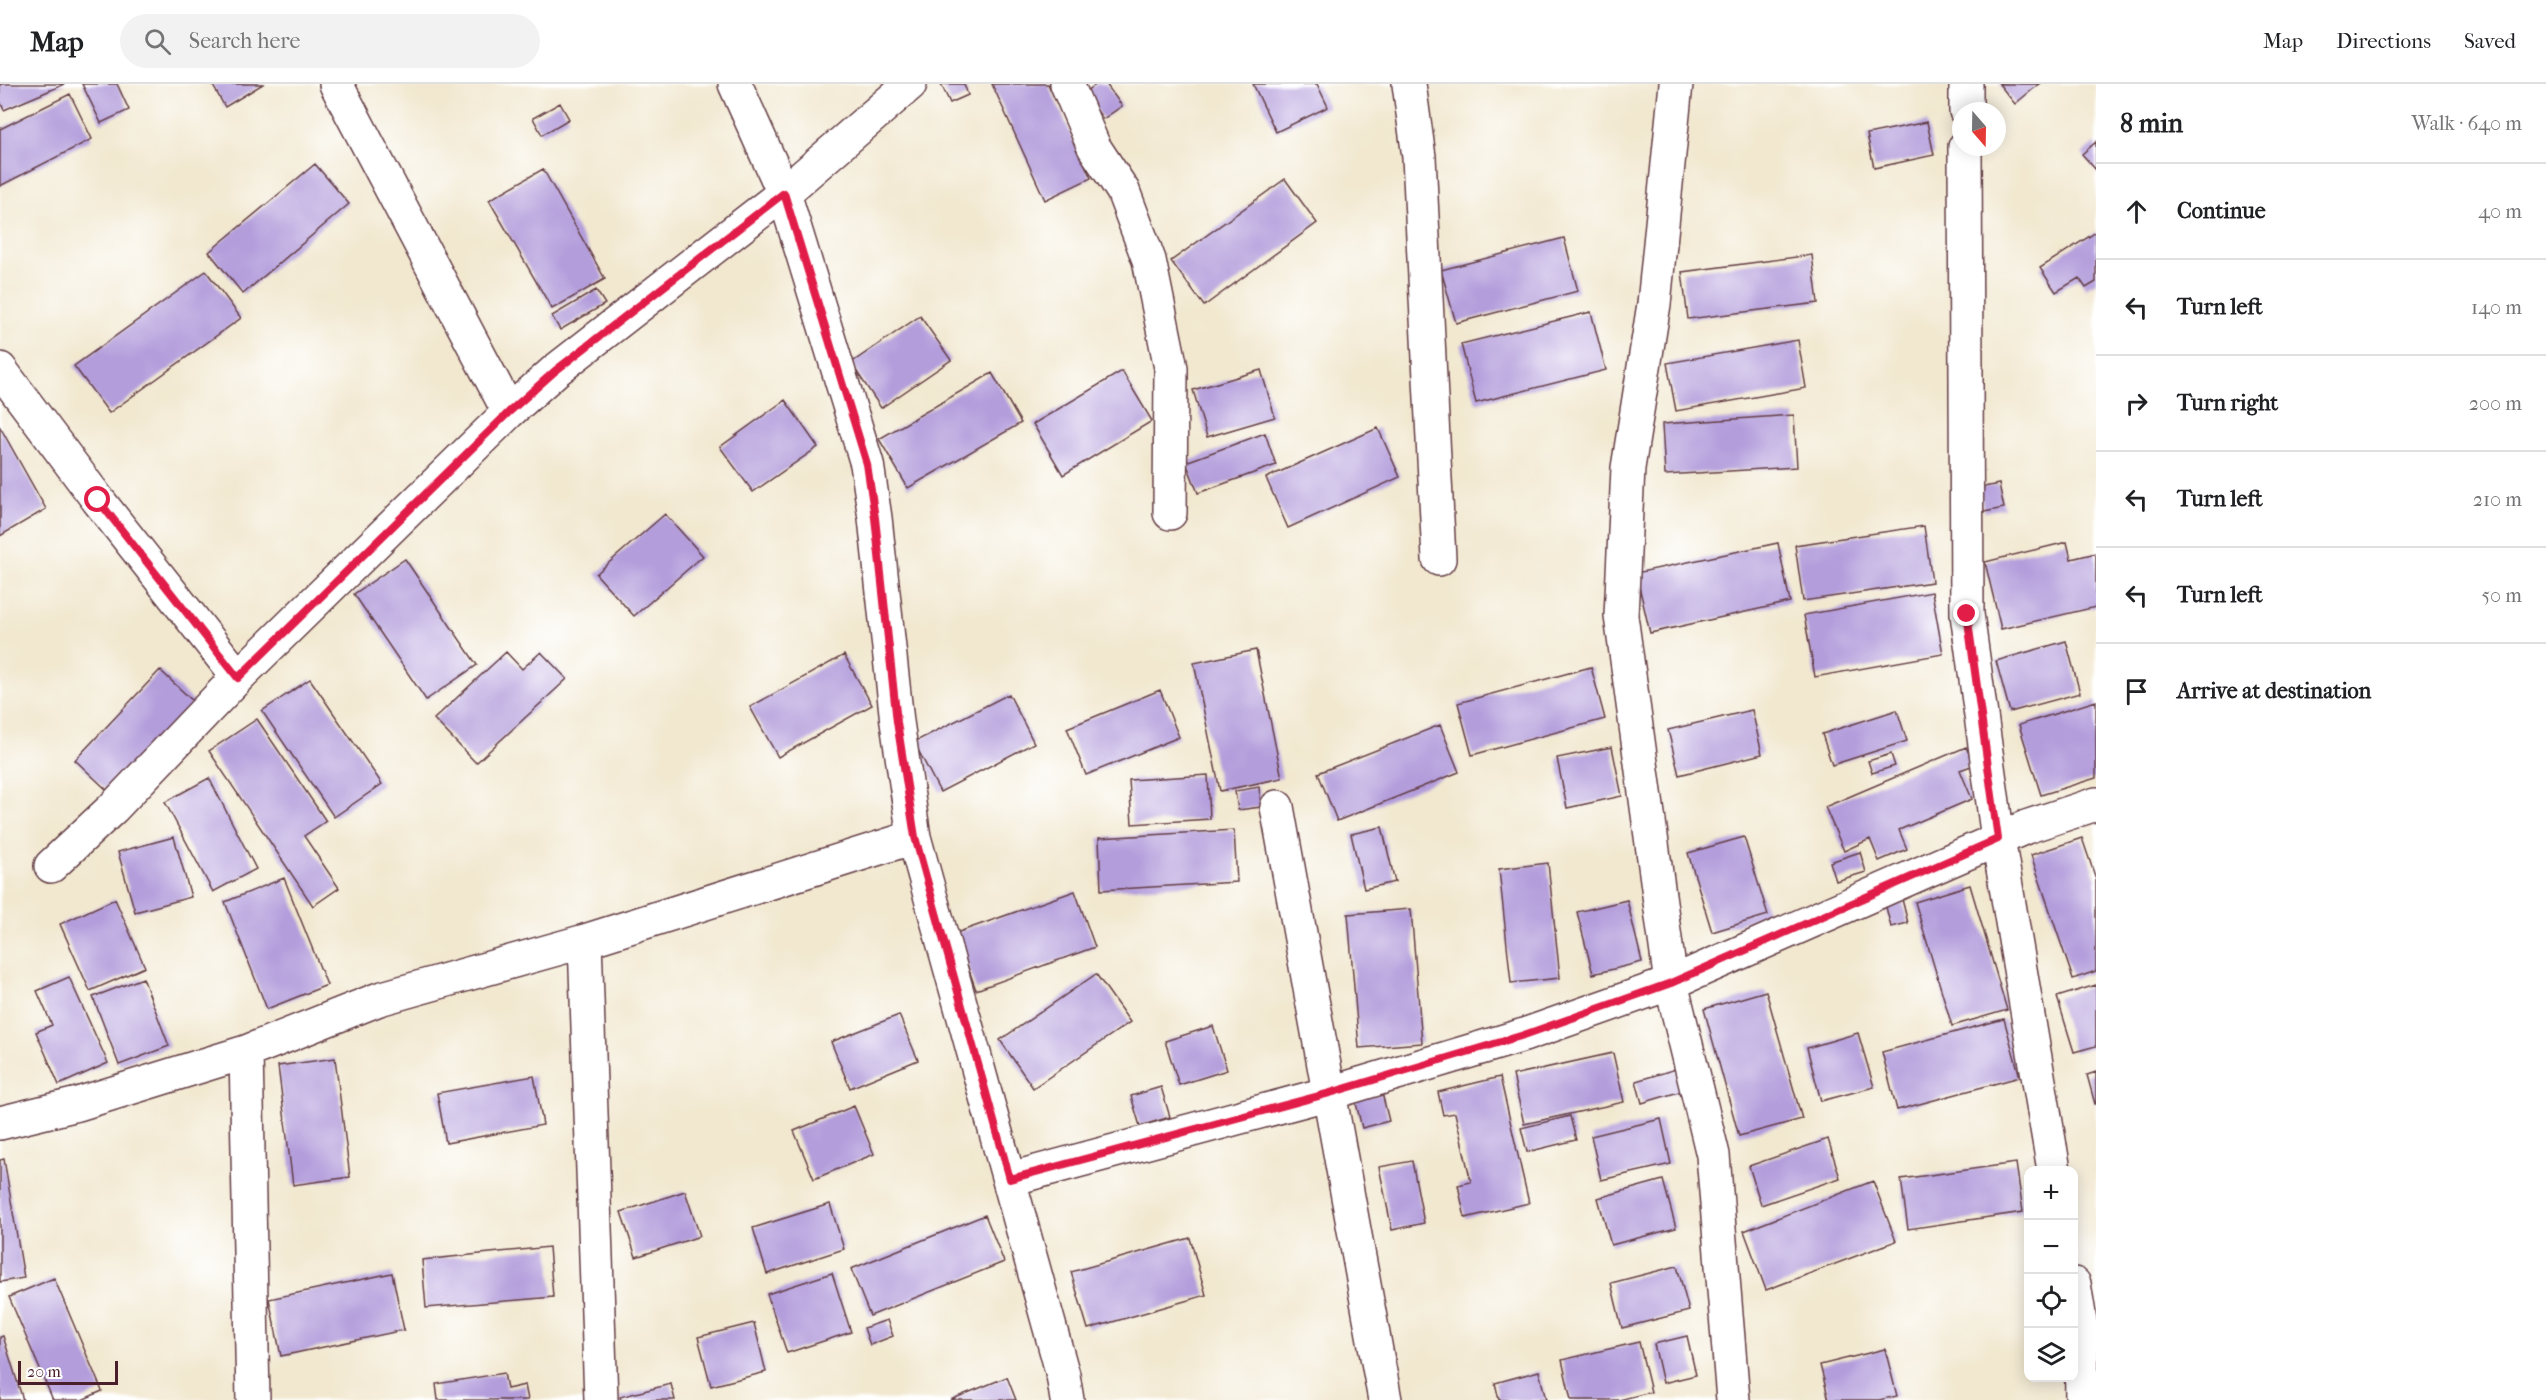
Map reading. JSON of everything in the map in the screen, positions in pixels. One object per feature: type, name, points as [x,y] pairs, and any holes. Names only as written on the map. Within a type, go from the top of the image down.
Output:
[{"type":"street","points":[[336,84],[509,412]]},
{"type":"street","points":[[735,84],[784,193],[867,464],[897,722],[915,837],[1063,1375],[1067,1400]]},
{"type":"street","points":[[51,866],[113,808],[238,678],[509,412],[555,371],[784,193],[910,84]]},
{"type":"street","points":[[1067,84],[1095,147],[1123,191],[1149,260],[1171,368],[1170,513]]},
{"type":"street","points":[[1409,84],[1419,157],[1439,559]]},
{"type":"street","points":[[1676,84],[1654,304],[1628,468],[1621,616],[1671,983],[1713,1155],[1733,1400]]},
{"type":"street","points":[[1965,102],[1966,84]]},
{"type":"street","points":[[1965,156],[1967,614],[1998,839],[2053,1166]]},
{"type":"street","points":[[0,369],[98,500],[238,678]]},
{"type":"street","points":[[1010,1179],[1330,1093],[1524,1035],[1671,983],[1998,839],[2096,804]]},
{"type":"street","points":[[1277,807],[1385,1400]]},
{"type":"street","points":[[0,1122],[78,1104],[246,1052],[379,999],[585,941],[915,837]]},
{"type":"street","points":[[585,941],[601,1400]]},
{"type":"street","points":[[246,1052],[253,1400]]},
{"type":"street","points":[[2078,1311],[2081,1327],[2082,1400]]},
{"type":"building","points":[[0,84],[65,84],[4,110],[0,101]]},
{"type":"building","points":[[82,84],[117,84],[129,110],[101,123]]},
{"type":"building","points":[[212,84],[263,84],[225,107]]},
{"type":"building","points":[[941,84],[964,84],[968,95],[950,103]]},
{"type":"building","points":[[992,84],[1048,84],[1091,178],[1045,200]]},
{"type":"building","points":[[1097,84],[1106,84],[1122,106],[1103,119],[1084,93]]},
{"type":"building","points":[[1253,84],[1317,84],[1328,107],[1276,132]]},
{"type":"building","points":[[1999,84],[2039,84],[2015,104]]},
{"type":"building","points":[[70,94],[92,139],[0,186],[0,129]]},
{"type":"building","points":[[560,103],[569,119],[542,135],[533,118]]},
{"type":"building","points":[[1927,122],[1934,155],[1874,168],[1867,134]]},
{"type":"building","points":[[2096,142],[2096,170],[2082,154]]},
{"type":"building","points":[[315,164],[349,204],[243,294],[209,252]]},
{"type":"building","points":[[543,169],[605,279],[552,309],[489,200]]},
{"type":"building","points":[[1285,179],[1317,223],[1204,306],[1171,261]]},
{"type":"building","points":[[2096,232],[2096,282],[2086,288],[2079,278],[2056,292],[2040,268]]},
{"type":"building","points":[[1564,238],[1578,291],[1456,323],[1441,270]]},
{"type":"building","points":[[1812,255],[1818,303],[1688,319],[1682,272]]},
{"type":"building","points":[[206,271],[241,318],[109,413],[74,366]]},
{"type":"building","points":[[596,290],[605,304],[560,330],[552,316]]},
{"type":"building","points":[[1591,312],[1606,370],[1476,403],[1461,344]]},
{"type":"building","points":[[920,316],[951,360],[881,408],[851,363]]},
{"type":"building","points":[[1798,340],[1806,388],[1676,411],[1667,363]]},
{"type":"building","points":[[1261,370],[1275,417],[1207,437],[1193,390]]},
{"type":"building","points":[[1122,371],[1152,421],[1063,475],[1033,424]]},
{"type":"building","points":[[992,373],[1021,423],[908,488],[879,439]]},
{"type":"building","points":[[785,400],[818,447],[753,492],[720,447]]},
{"type":"building","points":[[1794,415],[1797,467],[1665,475],[1662,424]]},
{"type":"building","points":[[0,427],[46,509],[0,536]]},
{"type":"building","points":[[1378,428],[1400,477],[1288,528],[1266,478]]},
{"type":"building","points":[[1265,433],[1276,465],[1198,493],[1186,462]]},
{"type":"building","points":[[1999,484],[2004,508],[1984,512],[1979,488]]},
{"type":"building","points":[[665,514],[703,556],[634,616],[596,574]]},
{"type":"building","points":[[1924,526],[1932,582],[1803,601],[1795,545]]},
{"type":"building","points":[[2067,542],[2071,559],[2096,553],[2096,607],[2001,629],[1985,562]]},
{"type":"building","points":[[1778,543],[1790,602],[1650,633],[1636,573]]},
{"type":"building","points":[[405,559],[477,665],[426,700],[354,594]]},
{"type":"building","points":[[1932,592],[1943,654],[1815,677],[1804,615]]},
{"type":"building","points":[[2066,641],[2080,693],[2010,712],[1996,661]]},
{"type":"building","points":[[1256,650],[1282,778],[1220,791],[1194,663]]},
{"type":"building","points":[[506,652],[522,669],[541,652],[567,679],[476,763],[434,719]]},
{"type":"building","points":[[844,655],[872,705],[778,757],[750,707]]},
{"type":"building","points":[[1591,667],[1605,719],[1472,755],[1458,703]]},
{"type":"building","points":[[160,670],[195,703],[110,793],[75,760]]},
{"type":"building","points":[[310,679],[382,784],[334,817],[262,711]]},
{"type":"building","points":[[1160,690],[1179,737],[1086,775],[1067,728]]},
{"type":"building","points":[[1009,694],[1034,743],[940,792],[914,742]]},
{"type":"building","points":[[2096,701],[2096,778],[2041,795],[2019,725]]},
{"type":"building","points":[[1752,710],[1762,754],[1679,775],[1668,730]]},
{"type":"building","points":[[1897,710],[1907,741],[1832,765],[1822,734]]},
{"type":"building","points":[[257,719],[326,821],[304,836],[339,888],[313,906],[209,751]]},
{"type":"building","points":[[1440,725],[1459,772],[1337,821],[1318,773]]},
{"type":"building","points":[[1612,747],[1622,796],[1567,808],[1557,758]]},
{"type":"building","points":[[1966,747],[1974,765],[1960,770],[1972,799],[1899,830],[1907,849],[1879,861],[1870,839],[1844,851],[1825,807]]},
{"type":"building","points":[[1891,754],[1895,766],[1872,773],[1868,761]]},
{"type":"building","points":[[1208,775],[1210,819],[1132,824],[1129,780]]},
{"type":"building","points":[[209,778],[256,869],[213,892],[165,802]]},
{"type":"building","points":[[1259,787],[1261,807],[1238,810],[1235,791]]},
{"type":"building","points":[[1382,827],[1395,882],[1364,889],[1351,834]]},
{"type":"building","points":[[1234,830],[1237,882],[1101,890],[1099,838]]},
{"type":"building","points":[[174,837],[191,897],[135,912],[118,852]]},
{"type":"building","points":[[1744,837],[1768,915],[1712,932],[1688,853]]},
{"type":"building","points":[[2082,838],[2096,879],[2096,971],[2073,979],[2031,855]]},
{"type":"building","points":[[1860,852],[1866,872],[1836,881],[1830,862]]},
{"type":"building","points":[[1548,863],[1560,978],[1511,983],[1499,869]]},
{"type":"building","points":[[284,878],[327,985],[267,1009],[225,902]]},
{"type":"building","points":[[1970,885],[2007,1010],[1952,1026],[1915,902]]},
{"type":"building","points":[[1075,891],[1095,947],[976,990],[956,933]]},
{"type":"building","points":[[115,899],[145,967],[90,991],[60,924]]},
{"type":"building","points":[[1902,899],[1908,923],[1891,927],[1885,903]]},
{"type":"building","points":[[1627,900],[1642,962],[1593,974],[1577,912]]},
{"type":"building","points":[[1411,909],[1422,1043],[1359,1048],[1348,914]]},
{"type":"building","points":[[1096,974],[1130,1022],[1033,1088],[1000,1040]]},
{"type":"building","points":[[69,977],[108,1063],[59,1085],[36,1032],[52,1025],[37,991]]},
{"type":"building","points":[[143,978],[169,1046],[119,1065],[93,997]]},
{"type":"building","points":[[2096,985],[2096,1046],[2074,1052],[2057,997]]},
{"type":"building","points":[[1766,991],[1802,1119],[1739,1136],[1704,1009]]},
{"type":"building","points":[[899,1015],[918,1060],[850,1088],[831,1042]]},
{"type":"building","points":[[2004,1019],[2020,1077],[1897,1110],[1882,1052]]},
{"type":"building","points":[[1213,1026],[1227,1070],[1179,1085],[1165,1041]]},
{"type":"building","points":[[1858,1033],[1874,1087],[1821,1101],[1807,1048]]},
{"type":"building","points":[[1613,1053],[1624,1102],[1524,1124],[1513,1075]]},
{"type":"building","points":[[335,1058],[350,1177],[293,1185],[278,1066]]},
{"type":"building","points":[[1676,1069],[1682,1091],[1642,1103],[1636,1081]]},
{"type":"building","points":[[2096,1072],[2096,1104],[2095,1104],[2087,1075]]},
{"type":"building","points":[[534,1076],[543,1125],[446,1143],[437,1093]]},
{"type":"building","points":[[1500,1077],[1529,1203],[1465,1218],[1458,1185],[1471,1182],[1455,1113],[1443,1115],[1438,1092]]},
{"type":"building","points":[[1161,1087],[1170,1117],[1140,1126],[1131,1096]]},
{"type":"building","points":[[1382,1093],[1389,1121],[1362,1128],[1355,1099]]},
{"type":"building","points":[[854,1106],[874,1154],[814,1179],[794,1131]]},
{"type":"building","points":[[1570,1116],[1576,1140],[1527,1152],[1521,1128]]},
{"type":"building","points":[[1661,1119],[1671,1164],[1601,1180],[1591,1136]]},
{"type":"building","points":[[1828,1139],[1840,1178],[1761,1205],[1749,1166]]},
{"type":"building","points":[[4,1159],[24,1278],[0,1282],[0,1160]]},
{"type":"building","points":[[1412,1161],[1424,1223],[1392,1230],[1379,1167]]},
{"type":"building","points":[[2016,1163],[2023,1212],[1908,1229],[1901,1179]]},
{"type":"building","points":[[1663,1180],[1676,1228],[1611,1245],[1598,1198]]},
{"type":"building","points":[[1873,1181],[1896,1241],[1766,1290],[1744,1231]]},
{"type":"building","points":[[685,1191],[700,1236],[636,1257],[621,1212]]},
{"type":"building","points":[[830,1204],[844,1249],[767,1274],[753,1228]]},
{"type":"building","points":[[985,1215],[1004,1262],[870,1316],[851,1269]]},
{"type":"building","points":[[1190,1238],[1206,1295],[1088,1329],[1071,1272]]},
{"type":"building","points":[[549,1247],[553,1297],[426,1308],[422,1260]]},
{"type":"building","points":[[1677,1266],[1689,1311],[1622,1328],[1611,1283]]},
{"type":"building","points":[[392,1273],[404,1330],[281,1356],[269,1299]]},
{"type":"building","points":[[832,1273],[851,1332],[787,1353],[767,1294]]},
{"type":"building","points":[[54,1278],[102,1391],[82,1400],[53,1400],[9,1297]]},
{"type":"building","points":[[887,1320],[893,1336],[870,1345],[864,1328]]},
{"type":"building","points":[[754,1323],[766,1372],[711,1386],[698,1337]]},
{"type":"building","points":[[3,1336],[23,1400],[0,1400],[0,1337]]},
{"type":"building","points":[[1687,1336],[1696,1375],[1663,1383],[1654,1344]]},
{"type":"building","points":[[1639,1342],[1651,1392],[1619,1400],[1571,1400],[1562,1360]]},
{"type":"building","points":[[1885,1349],[1897,1396],[1879,1400],[1829,1400],[1820,1365]]},
{"type":"building","points":[[1539,1371],[1546,1400],[1499,1400],[1495,1383]]},
{"type":"building","points":[[504,1373],[507,1389],[525,1385],[528,1400],[438,1400],[436,1384]]},
{"type":"building","points":[[1007,1377],[1016,1400],[950,1400]]},
{"type":"building","points":[[671,1384],[675,1400],[621,1400],[620,1397]]},
{"type":"route","points":[[98,500],[238,678],[509,412],[555,371],[784,193],[867,464],[897,722],[915,837],[1010,1179],[1330,1093],[1524,1035],[1671,983],[1998,839],[1967,614]]}]
